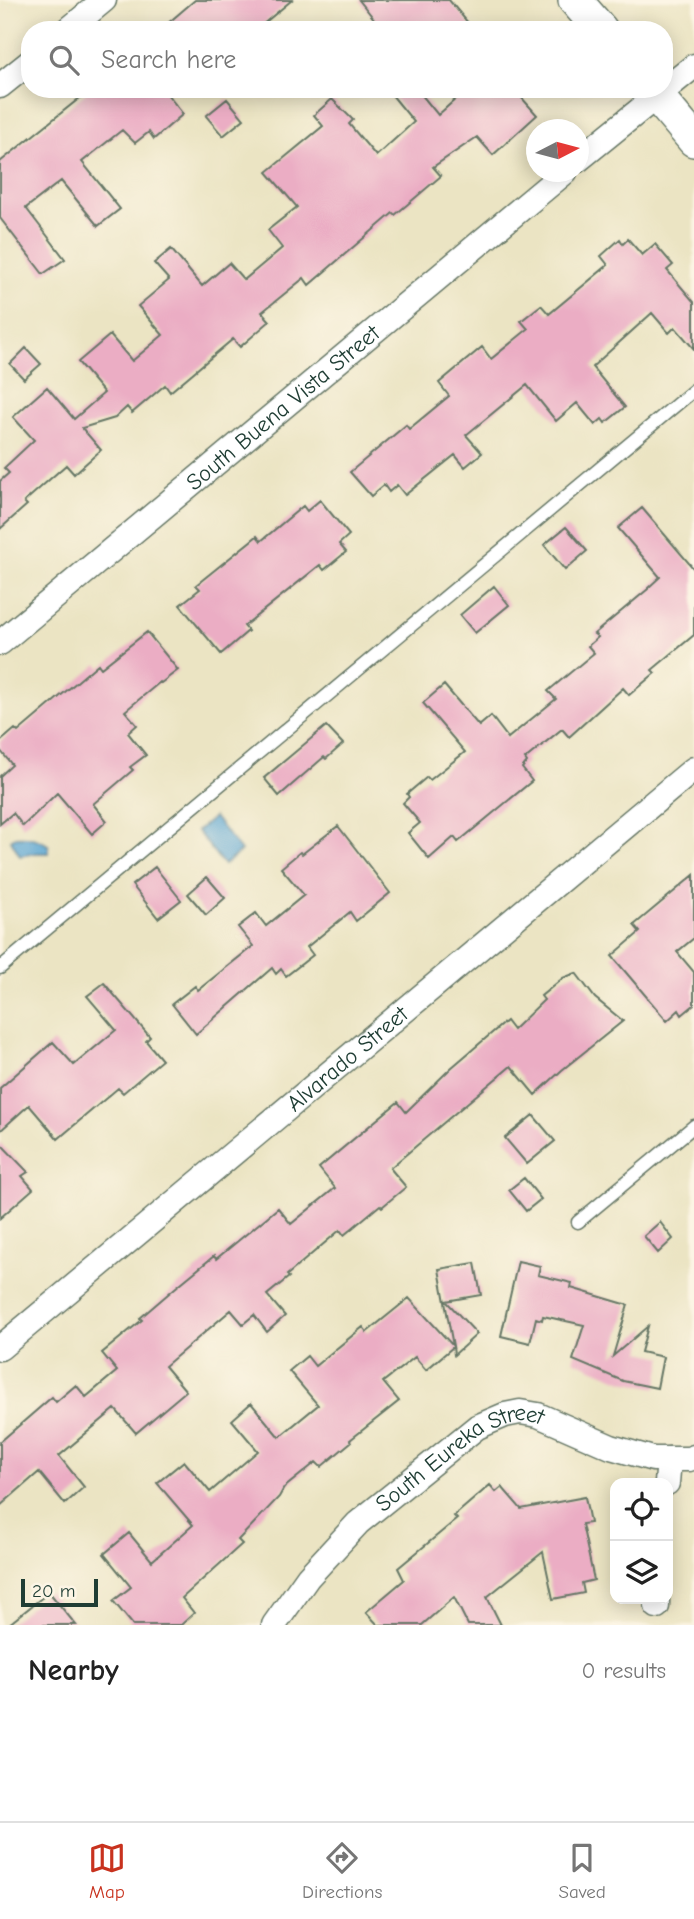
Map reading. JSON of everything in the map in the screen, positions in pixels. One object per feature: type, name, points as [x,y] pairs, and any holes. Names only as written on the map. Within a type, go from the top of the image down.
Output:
[{"type":"main road","points":[[576,0],[594,21]]},
{"type":"main road","points":[[658,98],[694,140]]},
{"type":"street","points":[[79,21],[104,0]]},
{"type":"street","points":[[673,79],[694,66]]},
{"type":"street","points":[[0,86],[21,69]]},
{"type":"street","points":[[589,151],[646,98]]},
{"type":"street","name":"South Buena Vista Street","points":[[0,643],[553,182]]},
{"type":"street","name":"Alvarado Street","points":[[0,1348],[694,769]]},
{"type":"street","name":"South Eureka Street","points":[[274,1625],[308,1577],[358,1523],[477,1427],[505,1415],[520,1412],[538,1415],[611,1447],[653,1458],[668,1471],[694,1457]]},
{"type":"lane","points":[[0,968],[694,390]]},
{"type":"lane","points":[[578,1223],[694,1126]]},
{"type":"water","points":[[214,817],[241,851],[224,865],[197,831]]},
{"type":"water","points":[[15,837],[41,841],[49,846],[49,853],[20,856],[11,840]]},
{"type":"building","points":[[195,0],[292,0],[267,21],[170,21]]},
{"type":"building","points":[[359,0],[449,0],[466,21],[376,21]]},
{"type":"building","points":[[80,98],[170,98],[183,114],[154,139],[149,132],[135,143],[122,130],[82,162],[120,209],[98,226],[61,181],[26,208],[65,259],[43,274],[0,218],[0,162]]},
{"type":"building","points":[[394,98],[424,98],[438,115],[457,98],[522,98],[537,115],[533,119],[526,119],[526,125],[493,155],[477,137],[433,167],[441,176],[309,285],[304,278],[262,312],[270,321],[240,347],[233,339],[170,392],[165,385],[132,413],[127,407],[115,418],[82,428],[101,450],[74,474],[66,465],[24,502],[27,505],[0,529],[0,481],[9,473],[4,468],[34,440],[13,417],[47,387],[74,419],[104,393],[78,362],[110,335],[132,361],[163,335],[138,306],[169,280],[154,263],[171,249],[202,286],[229,263],[244,280],[282,248],[268,230],[297,207],[267,172],[323,126],[314,115],[332,99],[353,120],[349,124],[376,156],[414,122]]},
{"type":"building","points":[[227,99],[244,119],[223,136],[206,116]]},
{"type":"building","points":[[620,239],[623,244],[628,239],[642,255],[655,244],[673,265],[667,270],[694,302],[694,349],[675,327],[669,333],[652,313],[592,367],[625,407],[605,423],[602,419],[595,425],[577,403],[556,421],[527,385],[466,435],[482,453],[465,467],[455,455],[405,495],[397,485],[389,492],[384,485],[371,496],[350,472],[406,425],[409,429],[449,396],[439,383],[482,347],[491,359],[528,329],[521,321],[541,305],[549,314],[608,265],[601,256]]},
{"type":"building","points":[[26,348],[41,364],[24,379],[10,364]]},
{"type":"building","points":[[320,500],[349,535],[339,544],[346,552],[324,570],[320,565],[244,626],[248,631],[221,654],[180,605],[200,589],[196,585],[257,536],[261,541],[303,506],[307,511]]},
{"type":"building","points":[[642,508],[694,569],[694,635],[652,670],[655,673],[629,695],[623,688],[569,737],[562,729],[525,759],[527,762],[522,768],[532,781],[458,842],[454,837],[429,859],[408,833],[420,823],[403,803],[409,797],[407,794],[427,777],[430,780],[465,752],[423,703],[444,685],[479,726],[491,716],[508,738],[556,699],[548,691],[594,653],[588,646],[598,637],[594,634],[660,577],[618,528]]},
{"type":"building","points":[[566,527],[587,551],[565,570],[544,545]]},
{"type":"building","points":[[494,586],[509,605],[475,633],[460,615]]},
{"type":"building","points":[[147,632],[178,670],[125,711],[137,725],[128,733],[146,755],[130,767],[133,770],[93,804],[107,821],[92,834],[57,793],[23,826],[13,813],[0,824],[0,776],[12,765],[0,750],[0,742],[15,729],[18,732],[98,664],[101,668]]},
{"type":"building","points":[[326,726],[343,744],[279,796],[264,778]]},
{"type":"building","points":[[338,826],[390,893],[356,921],[350,912],[307,947],[313,955],[286,976],[281,969],[276,974],[272,968],[196,1034],[172,1004],[195,986],[198,990],[253,946],[238,927],[256,913],[266,926],[304,895],[281,868]]},
{"type":"building","points":[[155,867],[181,900],[158,918],[132,885]]},
{"type":"building","points":[[694,875],[694,938],[677,952],[694,972],[694,1005],[682,1015],[679,1010],[667,1021],[612,956],[640,932],[634,925]]},
{"type":"building","points":[[207,877],[225,898],[206,915],[188,894]]},
{"type":"building","points":[[576,973],[595,998],[623,1021],[535,1095],[511,1066],[390,1168],[406,1187],[344,1235],[340,1230],[267,1295],[285,1316],[267,1332],[254,1315],[243,1324],[231,1310],[165,1366],[186,1391],[136,1433],[115,1409],[59,1456],[84,1487],[65,1504],[39,1472],[0,1506],[0,1442],[52,1397],[56,1402],[76,1385],[86,1397],[117,1371],[102,1353],[142,1320],[140,1318],[214,1256],[216,1259],[278,1208],[291,1224],[335,1188],[319,1168],[398,1102],[406,1112],[451,1068],[506,1021],[513,1030],[544,1000],[541,996],[563,978]]},
{"type":"building","points":[[104,983],[150,1037],[146,1041],[162,1060],[123,1093],[118,1088],[58,1139],[29,1105],[0,1131],[0,1088],[53,1042],[74,1065],[116,1030],[87,996]]},
{"type":"building","points":[[533,1115],[555,1141],[527,1164],[505,1138]]},
{"type":"building","points":[[0,1143],[28,1172],[22,1176],[33,1189],[0,1218]]},
{"type":"building","points":[[524,1178],[541,1199],[526,1211],[509,1190]]},
{"type":"building","points":[[660,1222],[673,1239],[658,1253],[644,1236]]},
{"type":"building","points":[[518,1261],[540,1266],[538,1275],[572,1283],[571,1288],[628,1305],[613,1356],[648,1326],[641,1352],[663,1357],[657,1388],[623,1381],[573,1360],[584,1325],[543,1316],[542,1320],[536,1318],[530,1343],[501,1336]]},
{"type":"building","points":[[475,1263],[481,1295],[446,1301],[477,1334],[454,1355],[453,1347],[426,1370],[415,1357],[383,1382],[399,1401],[321,1467],[316,1462],[284,1488],[279,1497],[238,1540],[242,1544],[182,1598],[194,1613],[181,1625],[133,1625],[113,1601],[131,1587],[104,1554],[129,1533],[152,1561],[193,1525],[157,1483],[184,1461],[210,1492],[258,1451],[232,1420],[251,1403],[279,1437],[318,1405],[289,1371],[307,1356],[315,1366],[363,1327],[367,1332],[409,1298],[453,1346],[439,1269]]},
{"type":"building","points":[[490,1485],[496,1492],[502,1487],[521,1509],[585,1497],[590,1523],[582,1524],[594,1580],[582,1583],[584,1593],[553,1599],[543,1552],[487,1597],[501,1625],[468,1625],[454,1597],[422,1625],[378,1625],[366,1612],[404,1580],[398,1568],[457,1519],[454,1516]]},
{"type":"building","points":[[49,1592],[76,1625],[8,1625]]}]
